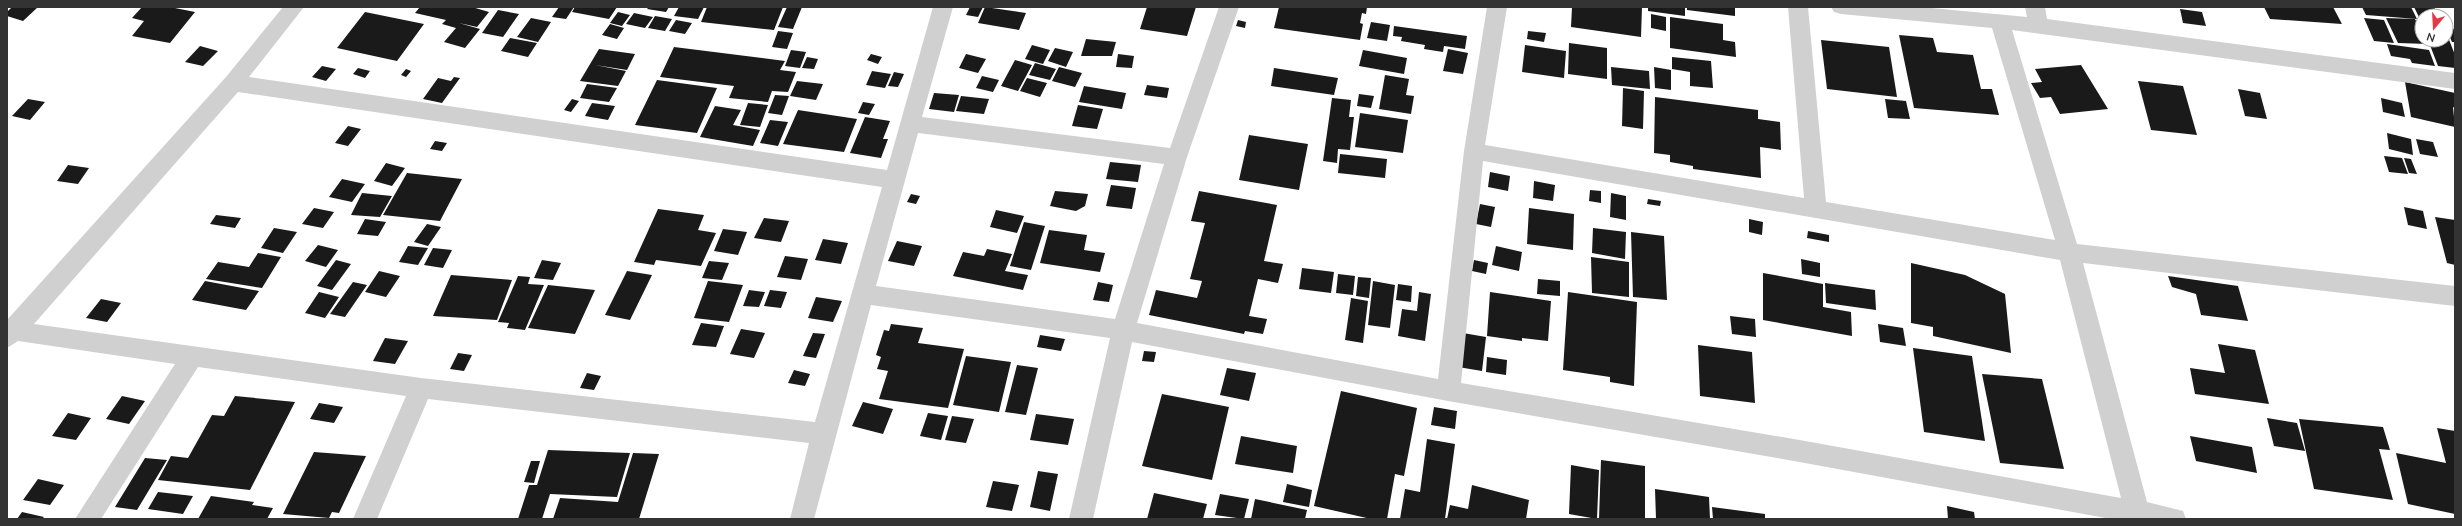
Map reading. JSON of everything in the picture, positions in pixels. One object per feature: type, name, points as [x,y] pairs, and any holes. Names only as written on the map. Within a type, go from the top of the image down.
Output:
[{"type":"street","points":[[9,333],[233,83],[294,7]]},
{"type":"street","points":[[802,519],[823,434],[943,7]]},
{"type":"street","points":[[1081,519],[1123,330],[1177,157],[1229,7]]},
{"type":"street","points":[[1448,391],[1474,151],[1497,7]]},
{"type":"street","points":[[1798,7],[1816,210]]},
{"type":"street","points":[[1841,7],[2000,23],[2036,16],[2455,81]]},
{"type":"street","points":[[2000,23],[2069,252],[2138,516]]},
{"type":"street","points":[[233,83],[894,180]]},
{"type":"street","points":[[910,124],[1177,157]]},
{"type":"street","points":[[1474,151],[2069,252],[2455,296]]},
{"type":"street","points":[[862,294],[1123,330],[1448,391],[1794,450],[2138,516],[2174,519]]},
{"type":"street","points":[[9,333],[193,355],[421,388],[823,434]]},
{"type":"street","points":[[87,519],[193,355]]},
{"type":"street","points":[[365,519],[421,388]]},
{"type":"building","points":[[12,7],[38,7],[23,21],[7,16],[7,12]]},
{"type":"building","points":[[142,7],[170,7],[195,12],[170,43],[132,36],[144,21],[132,18]]},
{"type":"building","points":[[420,7],[472,7],[489,12],[477,27],[459,23],[480,29],[465,48],[444,42],[456,28],[442,24],[446,20],[415,13]]},
{"type":"building","points":[[559,7],[574,7],[566,19],[552,17]]},
{"type":"building","points":[[575,7],[617,7],[609,19],[572,12]]},
{"type":"building","points":[[649,7],[669,7],[666,12],[647,9]]},
{"type":"building","points":[[679,7],[704,7],[698,19],[674,16]]},
{"type":"building","points":[[707,7],[783,7],[774,30],[701,22]]},
{"type":"building","points":[[787,7],[802,7],[793,29],[778,27]]},
{"type":"building","points":[[970,7],[983,7],[978,17],[966,15]]},
{"type":"building","points":[[985,7],[1026,13],[1019,30],[978,23]]},
{"type":"building","points":[[1147,7],[1196,7],[1187,36],[1140,29]]},
{"type":"building","points":[[1279,7],[1367,7],[1366,14],[1362,13],[1360,23],[1363,24],[1360,40],[1274,28]]},
{"type":"building","points":[[1572,7],[1642,7],[1641,37],[1571,27]]},
{"type":"building","points":[[1648,7],[1685,7],[1685,16],[1648,11]]},
{"type":"building","points":[[1687,7],[1735,7],[1735,16],[1687,10]]},
{"type":"building","points":[[2264,7],[2333,7],[2342,24],[2270,19]]},
{"type":"building","points":[[2362,7],[2411,7],[2414,13],[2414,19],[2366,15]]},
{"type":"building","points":[[2414,7],[2435,8],[2414,8]]},
{"type":"building","points":[[2180,9],[2202,12],[2206,26],[2183,23]]},
{"type":"building","points":[[498,10],[519,14],[503,37],[482,33]]},
{"type":"building","points":[[365,12],[424,24],[397,61],[337,48]]},
{"type":"building","points":[[618,12],[630,15],[622,26],[610,23]]},
{"type":"building","points":[[634,13],[653,17],[645,28],[626,24]]},
{"type":"building","points":[[1651,14],[1666,17],[1666,31],[1651,28]]},
{"type":"building","points":[[655,16],[672,19],[665,31],[648,28]]},
{"type":"building","points":[[1670,17],[1723,24],[1723,40],[1735,42],[1736,57],[1670,48]]},
{"type":"building","points":[[531,18],[551,22],[538,42],[517,37]]},
{"type":"building","points":[[2364,18],[2384,20],[2394,43],[2374,41]]},
{"type":"building","points":[[2386,18],[2414,19],[2414,44],[2398,43]]},
{"type":"building","points":[[676,20],[692,23],[685,34],[669,31]]},
{"type":"building","points":[[1238,20],[1246,22],[1245,28],[1236,26]]},
{"type":"building","points":[[1371,22],[1390,25],[1387,41],[1367,38]]},
{"type":"building","points":[[610,24],[624,28],[617,39],[602,35]]},
{"type":"building","points":[[1394,26],[1467,36],[1465,49],[1444,46],[1443,52],[1424,49],[1425,45],[1401,41],[1402,37],[1393,36]]},
{"type":"building","points":[[2454,29],[2455,29],[2454,42]]},
{"type":"building","points":[[778,31],[793,33],[787,49],[772,47]]},
{"type":"building","points":[[1528,31],[1546,33],[1544,42],[1527,39]]},
{"type":"building","points":[[1899,35],[1933,38],[1937,52],[1973,55],[1981,89],[1992,89],[1999,115],[1914,108]]},
{"type":"building","points":[[510,38],[537,43],[528,57],[501,51]]},
{"type":"building","points":[[1086,39],[1116,42],[1112,56],[1081,56]]},
{"type":"building","points":[[1821,40],[1889,47],[1897,97],[1827,89]]},
{"type":"building","points":[[1569,43],[1607,48],[1607,79],[1568,74]]},
{"type":"building","points":[[2387,44],[2429,50],[2435,66],[2412,63],[2410,59],[2391,56]]},
{"type":"building","points":[[1032,45],[1050,50],[1043,64],[1025,59]]},
{"type":"building","points":[[1525,45],[1566,51],[1564,78],[1522,72]]},
{"type":"building","points":[[200,46],[218,51],[203,66],[185,62]]},
{"type":"building","points":[[674,47],[785,61],[780,70],[796,72],[788,92],[772,91],[768,102],[729,98],[734,86],[660,77]]},
{"type":"building","points":[[1055,48],[1073,52],[1066,67],[1048,61]]},
{"type":"building","points":[[2431,48],[2452,48],[2455,55],[2455,68],[2438,66]]},
{"type":"building","points":[[599,49],[635,54],[627,70],[595,65],[626,71],[618,86],[580,81]]},
{"type":"building","points":[[1448,49],[1468,53],[1463,74],[1443,71]]},
{"type":"building","points":[[791,50],[806,52],[800,68],[785,66]]},
{"type":"building","points":[[1363,50],[1407,58],[1404,74],[1359,66]]},
{"type":"building","points":[[871,54],[882,57],[878,64],[867,60]]},
{"type":"building","points":[[966,54],[986,59],[978,73],[959,68]]},
{"type":"building","points":[[1118,54],[1134,56],[1132,68],[1116,67]]},
{"type":"building","points":[[807,57],[818,59],[814,69],[802,68]]},
{"type":"building","points":[[1672,57],[1711,61],[1713,88],[1690,86],[1690,72],[1672,69]]},
{"type":"building","points":[[1015,60],[1032,65],[1018,91],[1001,86]]},
{"type":"building","points":[[1035,63],[1056,69],[1050,80],[1029,75]]},
{"type":"building","points":[[2081,65],[2108,109],[2060,114],[2051,97],[2040,98],[2031,83],[2042,82],[2035,69]]},
{"type":"building","points":[[322,66],[336,69],[326,81],[312,77]]},
{"type":"building","points":[[1059,67],[1082,73],[1075,87],[1052,81]]},
{"type":"building","points":[[1611,67],[1649,71],[1650,89],[1612,85]]},
{"type":"building","points":[[1654,67],[1671,70],[1671,90],[1655,88]]},
{"type":"building","points":[[358,68],[370,71],[365,78],[353,74]]},
{"type":"building","points":[[1274,68],[1338,78],[1334,95],[1271,86]]},
{"type":"building","points":[[406,69],[411,71],[406,77],[401,75]]},
{"type":"building","points":[[872,71],[891,74],[885,88],[866,85]]},
{"type":"building","points":[[894,72],[904,74],[898,87],[888,86]]},
{"type":"building","points":[[1385,75],[1409,79],[1406,95],[1414,96],[1411,114],[1379,109]]},
{"type":"building","points":[[982,76],[999,80],[993,92],[976,88]]},
{"type":"building","points":[[454,77],[460,78],[442,103],[423,99],[438,78],[451,81]]},
{"type":"building","points":[[1027,78],[1047,83],[1040,97],[1020,91]]},
{"type":"building","points":[[657,80],[717,88],[697,133],[635,125]]},
{"type":"building","points":[[797,81],[823,84],[816,100],[790,96]]},
{"type":"building","points":[[2138,81],[2183,86],[2197,135],[2151,130]]},
{"type":"building","points":[[2405,82],[2455,93],[2455,108],[2453,107],[2455,127],[2411,117]]},
{"type":"building","points":[[587,84],[617,88],[609,102],[580,98]]},
{"type":"building","points":[[1147,85],[1169,88],[1167,98],[1144,95]]},
{"type":"building","points":[[1084,86],[1126,93],[1122,109],[1079,102]]},
{"type":"building","points":[[1623,88],[1644,91],[1643,129],[1622,126]]},
{"type":"building","points":[[2238,89],[2260,93],[2267,119],[2245,116]]},
{"type":"building","points":[[934,93],[959,95],[954,112],[929,109]]},
{"type":"building","points":[[1359,94],[1374,96],[1371,108],[1357,106]]},
{"type":"building","points":[[775,95],[789,96],[782,115],[768,113]]},
{"type":"building","points":[[961,96],[989,99],[984,114],[956,111]]},
{"type":"building","points":[[1655,97],[1758,110],[1758,119],[1780,122],[1781,150],[1760,147],[1761,178],[1693,169],[1693,166],[1670,162],[1670,155],[1654,153]]},
{"type":"building","points":[[1332,98],[1351,100],[1349,117],[1354,117],[1350,150],[1338,149],[1337,163],[1323,161]]},
{"type":"building","points":[[2381,98],[2402,103],[2405,117],[2383,112]]},
{"type":"building","points":[[28,99],[45,102],[30,120],[12,116]]},
{"type":"building","points":[[572,99],[579,101],[571,112],[564,110]]},
{"type":"building","points":[[1885,99],[1906,101],[1910,119],[1888,118]]},
{"type":"building","points":[[863,102],[875,104],[869,115],[858,113]]},
{"type":"building","points":[[592,103],[615,106],[608,120],[585,116]]},
{"type":"building","points":[[748,103],[768,105],[760,127],[740,125]]},
{"type":"building","points":[[1078,105],[1103,109],[1097,129],[1072,126]]},
{"type":"building","points":[[715,106],[741,110],[733,125],[760,130],[753,146],[700,137]]},
{"type":"building","points":[[798,110],[857,119],[844,152],[783,144]]},
{"type":"building","points":[[1360,113],[1408,120],[1403,153],[1355,147]]},
{"type":"building","points":[[865,117],[890,121],[883,139],[888,139],[881,158],[850,153]]},
{"type":"building","points":[[770,120],[788,122],[778,146],[760,143]]},
{"type":"building","points":[[348,126],[361,129],[348,146],[335,143]]},
{"type":"building","points":[[2387,133],[2411,139],[2413,155],[2389,149]]},
{"type":"building","points":[[1249,135],[1308,144],[1299,190],[1239,180]]},
{"type":"building","points":[[2416,139],[2433,142],[2438,157],[2420,154]]},
{"type":"building","points":[[435,141],[447,143],[442,151],[430,149]]},
{"type":"building","points":[[1340,154],[1387,159],[1385,178],[1338,173]]},
{"type":"building","points":[[2384,156],[2402,158],[2408,174],[2389,172]]},
{"type":"building","points":[[2404,158],[2411,159],[2417,174],[2409,173]]},
{"type":"building","points":[[1110,162],[1141,165],[1138,182],[1106,179]]},
{"type":"building","points":[[386,163],[405,168],[392,186],[374,181]]},
{"type":"building","points":[[68,165],[89,168],[78,184],[57,181]]},
{"type":"building","points":[[1490,172],[1510,176],[1508,191],[1488,187]]},
{"type":"building","points":[[407,173],[462,179],[440,221],[383,215]]},
{"type":"building","points":[[342,179],[365,184],[352,202],[329,197]]},
{"type":"building","points":[[1534,181],[1555,185],[1553,201],[1533,198]]},
{"type":"building","points":[[1111,185],[1136,188],[1132,209],[1106,206]]},
{"type":"building","points":[[1590,190],[1601,191],[1601,203],[1589,201]]},
{"type":"building","points":[[1055,191],[1088,194],[1085,206],[1076,211],[1050,206]]},
{"type":"building","points":[[1199,191],[1277,205],[1264,261],[1283,264],[1278,283],[1258,279],[1249,316],[1267,319],[1263,334],[1245,331],[1244,334],[1149,315],[1156,290],[1197,298],[1202,281],[1190,279],[1205,223],[1191,221]]},
{"type":"building","points":[[362,193],[392,196],[380,217],[351,215]]},
{"type":"building","points":[[1611,193],[1626,196],[1626,220],[1610,217]]},
{"type":"building","points":[[911,194],[920,196],[916,204],[907,202]]},
{"type":"building","points":[[1648,199],[1661,201],[1660,206],[1647,204]]},
{"type":"building","points":[[1480,204],[1495,207],[1491,227],[1476,224]]},
{"type":"building","points":[[2404,207],[2423,211],[2427,229],[2408,225]]},
{"type":"building","points":[[314,208],[334,212],[323,228],[302,224]]},
{"type":"building","points":[[1529,208],[1574,214],[1573,250],[1527,244]]},
{"type":"building","points":[[658,209],[704,215],[698,230],[716,233],[701,266],[656,260],[654,265],[634,262]]},
{"type":"building","points":[[996,210],[1024,216],[1017,233],[990,227]]},
{"type":"building","points":[[216,215],[241,218],[235,228],[210,224]]},
{"type":"building","points":[[2435,217],[2455,220],[2455,265],[2447,263]]},
{"type":"building","points":[[764,218],[789,221],[781,242],[754,238]]},
{"type":"building","points":[[365,219],[386,222],[378,236],[357,234]]},
{"type":"building","points":[[1749,219],[1763,222],[1762,235],[1749,232]]},
{"type":"building","points":[[1024,222],[1045,226],[1031,270],[1010,266]]},
{"type":"building","points":[[427,224],[441,227],[428,246],[414,242]]},
{"type":"building","points":[[274,228],[297,232],[283,253],[261,248]]},
{"type":"building","points":[[1593,228],[1626,232],[1625,259],[1592,253]]},
{"type":"building","points":[[723,229],[747,232],[738,255],[714,251]]},
{"type":"building","points":[[1049,230],[1087,235],[1084,250],[1105,253],[1100,272],[1040,263]]},
{"type":"building","points":[[1808,231],[1829,235],[1829,242],[1807,238]]},
{"type":"building","points":[[1631,232],[1664,236],[1667,300],[1633,297]]},
{"type":"building","points":[[823,239],[848,243],[841,264],[815,260]]},
{"type":"building","points":[[897,241],[922,246],[914,266],[888,261]]},
{"type":"building","points":[[318,245],[338,250],[326,267],[305,261]]},
{"type":"building","points":[[408,246],[428,248],[418,265],[399,262]]},
{"type":"building","points":[[1496,246],[1522,252],[1519,271],[1492,265]]},
{"type":"building","points":[[433,248],[452,250],[443,268],[424,265]]},
{"type":"building","points":[[987,249],[1012,254],[1005,271],[1028,275],[1023,290],[953,276],[963,252],[984,256]]},
{"type":"building","points":[[258,253],[281,257],[262,288],[206,279],[218,262],[249,267]]},
{"type":"building","points":[[785,256],[808,259],[801,280],[777,277]]},
{"type":"building","points":[[1591,257],[1629,262],[1629,297],[1592,293]]},
{"type":"building","points":[[1801,259],[1820,263],[1820,277],[1802,274]]},
{"type":"building","points":[[336,260],[351,264],[332,290],[317,286]]},
{"type":"building","points":[[542,260],[561,263],[553,280],[534,278]]},
{"type":"building","points":[[1474,260],[1488,263],[1486,274],[1472,271]]},
{"type":"building","points":[[709,261],[729,263],[722,280],[702,278]]},
{"type":"building","points":[[1911,263],[1965,275],[2005,294],[2011,353],[1933,336],[1933,327],[1911,323]]},
{"type":"building","points":[[1302,268],[1334,272],[1331,293],[1299,289]]},
{"type":"building","points":[[379,271],[400,276],[386,297],[365,292]]},
{"type":"building","points":[[627,271],[652,275],[630,320],[605,315]]},
{"type":"building","points":[[1763,273],[1823,284],[1823,307],[1851,312],[1852,336],[1763,320]]},
{"type":"building","points":[[1338,274],[1355,276],[1353,295],[1336,293]]},
{"type":"building","points":[[451,275],[512,280],[497,320],[433,316]]},
{"type":"building","points":[[518,276],[530,277],[528,284],[544,285],[525,330],[507,328],[509,323],[498,322]]},
{"type":"building","points":[[2168,276],[2238,286],[2248,321],[2201,315],[2196,294],[2172,287]]},
{"type":"building","points":[[1358,277],[1371,278],[1369,298],[1356,296]]},
{"type":"building","points":[[1538,279],[1560,281],[1560,296],[1537,294]]},
{"type":"building","points":[[205,281],[259,291],[246,310],[192,300]]},
{"type":"building","points":[[708,281],[743,285],[729,322],[694,318]]},
{"type":"building","points":[[1373,281],[1395,285],[1390,328],[1368,325]]},
{"type":"building","points":[[353,282],[367,285],[345,317],[330,314]]},
{"type":"building","points":[[1098,282],[1113,285],[1109,302],[1093,300]]},
{"type":"building","points":[[1825,283],[1875,290],[1876,310],[1826,303]]},
{"type":"building","points":[[1398,284],[1412,286],[1411,302],[1396,300]]},
{"type":"building","points":[[548,285],[595,290],[575,334],[528,328]]},
{"type":"building","points":[[749,290],[765,292],[759,307],[743,306]]},
{"type":"building","points":[[770,290],[787,292],[781,308],[764,306]]},
{"type":"building","points":[[319,292],[339,297],[325,318],[305,313]]},
{"type":"building","points":[[1419,292],[1431,294],[1425,341],[1398,336],[1402,309],[1417,311]]},
{"type":"building","points":[[1490,292],[1551,301],[1548,341],[1522,338],[1522,341],[1487,336]]},
{"type":"building","points":[[1568,292],[1637,302],[1634,386],[1610,382],[1610,377],[1563,370]]},
{"type":"building","points":[[816,297],[842,301],[833,322],[808,318]]},
{"type":"building","points":[[1351,298],[1368,301],[1363,343],[1345,340]]},
{"type":"building","points":[[101,299],[121,303],[107,322],[86,318]]},
{"type":"building","points":[[1730,316],[1755,319],[1756,337],[1732,334]]},
{"type":"building","points":[[701,323],[724,326],[716,347],[692,345]]},
{"type":"building","points":[[891,324],[923,328],[918,343],[964,349],[948,408],[879,399],[888,371],[877,369],[881,357],[876,355],[884,330],[889,331]]},
{"type":"building","points":[[1878,324],[1903,328],[1906,346],[1880,342]]},
{"type":"building","points":[[741,329],[765,333],[754,358],[730,354]]},
{"type":"building","points":[[813,333],[825,334],[816,358],[803,356]]},
{"type":"building","points":[[1463,333],[1486,337],[1482,371],[1458,367]]},
{"type":"building","points":[[1040,335],[1065,339],[1061,351],[1037,347]]},
{"type":"building","points":[[385,338],[408,341],[395,364],[373,361]]},
{"type":"building","points":[[2218,344],[2255,350],[2269,404],[2195,394],[2190,368],[2225,373]]},
{"type":"building","points":[[1698,345],[1752,352],[1755,403],[1700,396]]},
{"type":"building","points":[[1913,348],[1972,356],[1985,441],[1924,432]]},
{"type":"building","points":[[1144,351],[1156,352],[1154,362],[1142,361]]},
{"type":"building","points":[[458,353],[472,355],[464,371],[450,369]]},
{"type":"building","points":[[966,356],[1011,362],[999,412],[953,405]]},
{"type":"building","points":[[1487,357],[1507,360],[1506,375],[1486,372]]},
{"type":"building","points":[[1017,365],[1038,368],[1026,415],[1005,412]]},
{"type":"building","points":[[1227,368],[1256,373],[1249,401],[1220,395]]},
{"type":"building","points":[[794,370],[810,374],[805,386],[788,383]]},
{"type":"building","points":[[587,373],[601,376],[594,390],[580,388]]},
{"type":"building","points":[[1982,374],[2042,379],[2064,469],[2000,463]]},
{"type":"building","points":[[1341,391],[1417,408],[1404,476],[1395,474],[1387,519],[1371,519],[1314,506]]},
{"type":"building","points":[[1162,394],[1229,407],[1212,480],[1142,466]]},
{"type":"building","points":[[122,396],[145,401],[129,424],[106,419]]},
{"type":"building","points":[[235,396],[295,402],[250,490],[158,480],[171,456],[188,458],[212,415],[224,416]]},
{"type":"building","points":[[863,402],[893,409],[883,434],[852,426]]},
{"type":"building","points":[[319,403],[343,407],[334,423],[310,419]]},
{"type":"building","points":[[1434,407],[1457,411],[1455,429],[1431,425]]},
{"type":"building","points":[[68,413],[91,418],[76,440],[52,436]]},
{"type":"building","points":[[928,413],[948,416],[941,440],[920,436]]},
{"type":"building","points":[[1036,414],[1074,419],[1068,445],[1030,440]]},
{"type":"building","points":[[952,416],[974,419],[966,443],[945,440]]},
{"type":"building","points":[[2267,418],[2297,423],[2305,451],[2274,446]]},
{"type":"building","points":[[2299,419],[2383,427],[2390,450],[2379,449],[2393,500],[2314,489]]},
{"type":"building","points":[[2437,428],[2455,431],[2455,514],[2408,504],[2396,453],[2446,463]]},
{"type":"building","points":[[1241,436],[1297,446],[1293,473],[1235,464]]},
{"type":"building","points":[[2190,436],[2252,447],[2257,473],[2196,461]]},
{"type":"building","points":[[1427,439],[1455,444],[1445,519],[1400,519],[1405,489],[1420,492]]},
{"type":"building","points":[[548,450],[630,453],[617,497],[550,494],[542,519],[518,519],[529,485],[537,485]]},
{"type":"building","points":[[314,452],[366,456],[339,513],[332,512],[329,518],[283,514]]},
{"type":"building","points":[[633,453],[659,454],[639,519],[553,519],[560,498],[618,502]]},
{"type":"building","points":[[145,458],[167,460],[137,510],[115,507]]},
{"type":"building","points":[[1601,460],[1645,466],[1645,519],[1599,519]]},
{"type":"building","points":[[531,461],[540,461],[534,483],[524,482]]},
{"type":"building","points":[[1571,465],[1599,470],[1597,519],[1569,514]]},
{"type":"building","points":[[1038,471],[1058,474],[1050,511],[1030,507]]},
{"type":"building","points":[[38,479],[64,485],[50,505],[23,500]]},
{"type":"building","points":[[993,481],[1019,485],[1012,511],[986,507]]},
{"type":"building","points":[[1287,484],[1312,490],[1309,507],[1283,502]]},
{"type":"building","points":[[1472,485],[1529,500],[1526,519],[1447,519],[1450,505],[1468,509]]},
{"type":"building","points":[[1655,489],[1709,497],[1710,519],[1656,519]]},
{"type":"building","points":[[158,492],[193,496],[183,514],[148,509]]},
{"type":"building","points":[[1154,493],[1207,504],[1203,519],[1147,519]]},
{"type":"building","points":[[1220,494],[1249,499],[1244,519],[1215,515]]},
{"type":"building","points":[[211,496],[254,502],[252,505],[273,508],[267,519],[198,519]]},
{"type":"building","points":[[1255,499],[1307,510],[1305,519],[1251,519]]},
{"type":"building","points":[[1947,506],[1974,512],[1975,519],[1948,519]]},
{"type":"building","points":[[1712,507],[1765,514],[1765,519],[1713,519]]},
{"type":"building","points":[[22,512],[44,517],[42,519],[17,519]]}]
